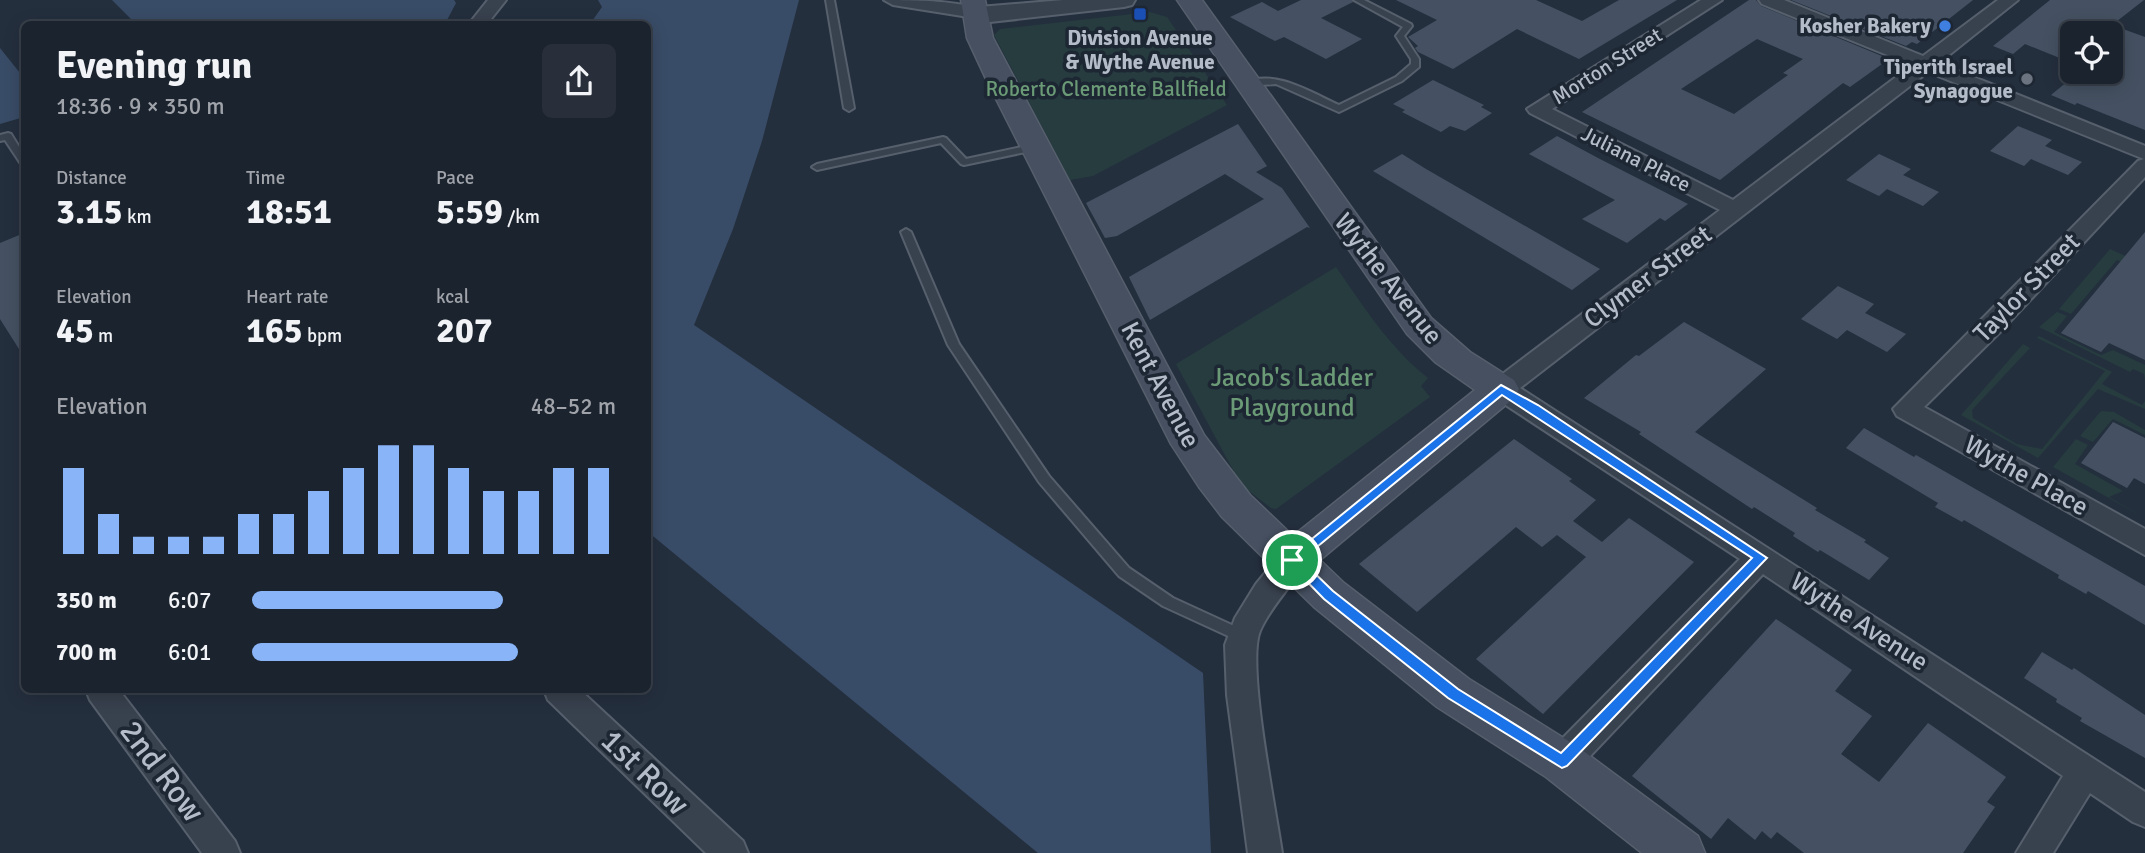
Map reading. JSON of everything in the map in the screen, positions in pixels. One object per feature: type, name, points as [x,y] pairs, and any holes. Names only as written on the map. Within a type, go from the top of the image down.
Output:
[{"type":"main road","name":"Wythe Avenue","points":[[1189,0],[1419,326],[1433,342],[1463,366],[1501,389]]},
{"type":"main road","name":"Kent Avenue","points":[[974,7],[980,38],[1035,147],[1190,444],[1223,491],[1286,566],[1329,595],[1453,693],[1562,762],[1681,853]]},
{"type":"main road","name":"Clymer Street","points":[[1286,566],[1501,389]]},
{"type":"main road","name":"Kent Avenue","points":[[1453,693],[1481,730],[1643,853]]},
{"type":"street","points":[[480,21],[497,0]]},
{"type":"street","points":[[892,0],[974,7],[990,15],[1110,1]]},
{"type":"street","name":"Morton Street","points":[[1537,109],[1713,0]]},
{"type":"street","points":[[1768,0],[2145,153]]},
{"type":"street","name":"Clymer Street","points":[[1501,389],[2009,0]]},
{"type":"street","name":"Juliana Place","points":[[1537,109],[1736,210]]},
{"type":"street","name":"Taylor Street","points":[[1906,410],[1994,323],[2145,165]]},
{"type":"street","name":"Wythe Avenue","points":[[1501,389],[1534,408],[2145,811]]},
{"type":"street","name":"Wythe Place","points":[[1906,410],[2145,543]]},
{"type":"street","points":[[1562,762],[1761,558]]},
{"type":"street","points":[[1265,853],[1240,645],[1242,636],[1286,566]]},
{"type":"street","name":"2nd Row","points":[[103,693],[223,853]]},
{"type":"street","name":"1st Row","points":[[562,693],[731,853]]},
{"type":"street","points":[[2033,853],[2085,771]]},
{"type":"lane","points":[[830,0],[849,108]]},
{"type":"lane","points":[[1248,84],[1277,80],[1339,109],[1399,79],[1416,65],[1400,36],[1408,26],[1358,0]]},
{"type":"lane","points":[[0,138],[8,136],[21,157]]},
{"type":"lane","points":[[817,167],[943,140],[964,162],[1035,147]]},
{"type":"lane","points":[[906,232],[954,345],[1044,479],[1124,572],[1168,602],[1242,636]]},
{"type":"green space","name":"Roberto Clemente Ballfield","points":[[1150,12],[1167,17],[1227,105],[1093,176],[1070,180],[994,35],[1000,29]]},
{"type":"green space","points":[[2110,249],[2132,259],[2127,264],[2117,260],[2071,314],[2059,309]]},
{"type":"green space","name":"Jacob's Ladder Playground","points":[[1336,267],[1389,340],[1428,378],[1421,386],[1430,397],[1276,509],[1271,508],[1241,485],[1176,364]]},
{"type":"green space","points":[[2057,312],[2067,316],[2054,332],[2101,355],[2113,350],[2145,365],[2145,380],[2144,374],[2133,369],[2130,372],[2039,327]]},
{"type":"green space","points":[[2039,336],[2112,372],[2102,384],[2142,405],[2145,401],[2145,409],[2098,389],[2038,458],[1961,415],[2023,344],[2030,348],[1972,410],[1973,418],[2017,444],[2042,449],[2105,371],[2037,338]]},
{"type":"green space","points":[[2101,411],[2114,412],[2145,430],[2145,435],[2113,419],[2093,442],[2080,436]]},
{"type":"green space","points":[[2076,439],[2088,445],[2075,464],[2123,491],[2109,497],[2145,518],[2053,467]]},
{"type":"water","points":[[112,0],[454,0],[456,3],[447,21],[133,21]]},
{"type":"water","points":[[598,0],[799,0],[762,141],[733,229],[694,325],[1203,673],[1211,853],[1038,853],[651,534],[651,21],[592,21],[602,7]]},
{"type":"water","points":[[0,48],[21,74],[21,118],[0,124]]},
{"type":"building","points":[[1301,0],[1352,0],[1353,2],[1321,18],[1362,39],[1326,59],[1284,37],[1275,41],[1230,17],[1262,2],[1278,11]]},
{"type":"building","points":[[1396,0],[1536,0],[1582,21],[1619,0],[1677,0],[1579,59],[1517,29],[1453,69],[1418,52],[1415,48],[1418,46],[1408,37],[1437,20]]},
{"type":"building","points":[[1749,0],[1756,0],[1761,6],[1889,59],[1850,87],[1843,83],[1720,180],[1582,112]],"holes":[[[1757,39],[1803,59],[1783,73],[1788,75],[1734,114],[1681,89]]]},
{"type":"building","points":[[1791,0],[1973,0],[1917,44],[1912,42],[1906,46]]},
{"type":"building","points":[[2050,0],[2144,0],[2117,21],[2060,21],[2060,58],[2025,44],[2013,54],[1993,46]]},
{"type":"building","points":[[2123,29],[2145,37],[2145,130],[2051,95],[2064,84],[2123,84]]},
{"type":"building","points":[[1433,80],[1484,105],[1481,107],[1492,113],[1465,131],[1450,126],[1441,132],[1402,112],[1405,110],[1393,104]]},
{"type":"building","points":[[1238,124],[1267,166],[1256,172],[1282,188],[1310,228],[1307,227],[1150,320],[1129,277],[1264,199],[1225,174],[1117,236],[1105,238],[1086,203]]},
{"type":"building","points":[[2018,126],[2052,140],[2045,146],[2082,162],[2068,175],[2031,159],[2024,166],[1990,151]]},
{"type":"building","points":[[1557,136],[1688,204],[1665,221],[1660,218],[1627,243],[1582,219],[1615,200],[1529,154]]},
{"type":"building","points":[[1402,154],[1600,269],[1572,290],[1373,171]]},
{"type":"building","points":[[1879,154],[1911,169],[1903,175],[1939,192],[1923,206],[1887,189],[1879,196],[1846,180]]},
{"type":"building","points":[[2145,232],[2145,360],[2109,343],[2101,352],[2061,333]]},
{"type":"building","points":[[21,234],[21,352],[0,319],[0,243]]},
{"type":"building","points":[[1838,286],[1874,304],[1865,313],[1906,334],[1887,352],[1847,330],[1837,339],[1801,319]]},
{"type":"building","points":[[1684,322],[1766,369],[1695,432],[1817,508],[1815,510],[1866,540],[1864,542],[1889,558],[1869,580],[1820,550],[1818,552],[1793,536],[1795,533],[1754,507],[1752,509],[1639,434],[1641,432],[1584,398],[1636,355],[1639,356]]},
{"type":"building","points":[[2113,422],[2145,438],[2145,484],[2134,478],[2127,488],[2081,463]]},
{"type":"building","points":[[1864,428],[2145,586],[2145,625],[2088,591],[2086,594],[2058,578],[2059,575],[1964,520],[1962,522],[1935,507],[1938,503],[1846,448]]},
{"type":"building","points":[[1514,439],[1572,479],[1569,481],[1596,500],[1573,521],[1602,542],[1629,518],[1694,562],[1543,714],[1476,659],[1586,557],[1557,535],[1542,547],[1516,527],[1417,612],[1359,564]]},
{"type":"building","points":[[1776,619],[1852,670],[1835,691],[1872,716],[1841,754],[1879,782],[1928,723],[2006,777],[1987,802],[1995,807],[1963,853],[1804,853],[1777,832],[1771,839],[1762,831],[1755,840],[1728,818],[1711,839],[1632,776]]},
{"type":"building","points":[[2042,652],[2072,670],[2074,668],[2145,715],[2145,758],[2080,721],[2082,718],[2024,678]]},
{"type":"place","name":"Division Avenue & Wythe Avenue","points":[[1140,14]]},
{"type":"place","name":"Kosher Bakery","points":[[1945,26]]},
{"type":"place","name":"Tiperith Israel Synagogue","points":[[2027,79]]},
{"type":"route","points":[[1501,389],[1761,558],[1562,762],[1453,693],[1329,595],[1292,560],[1501,389]]}]
